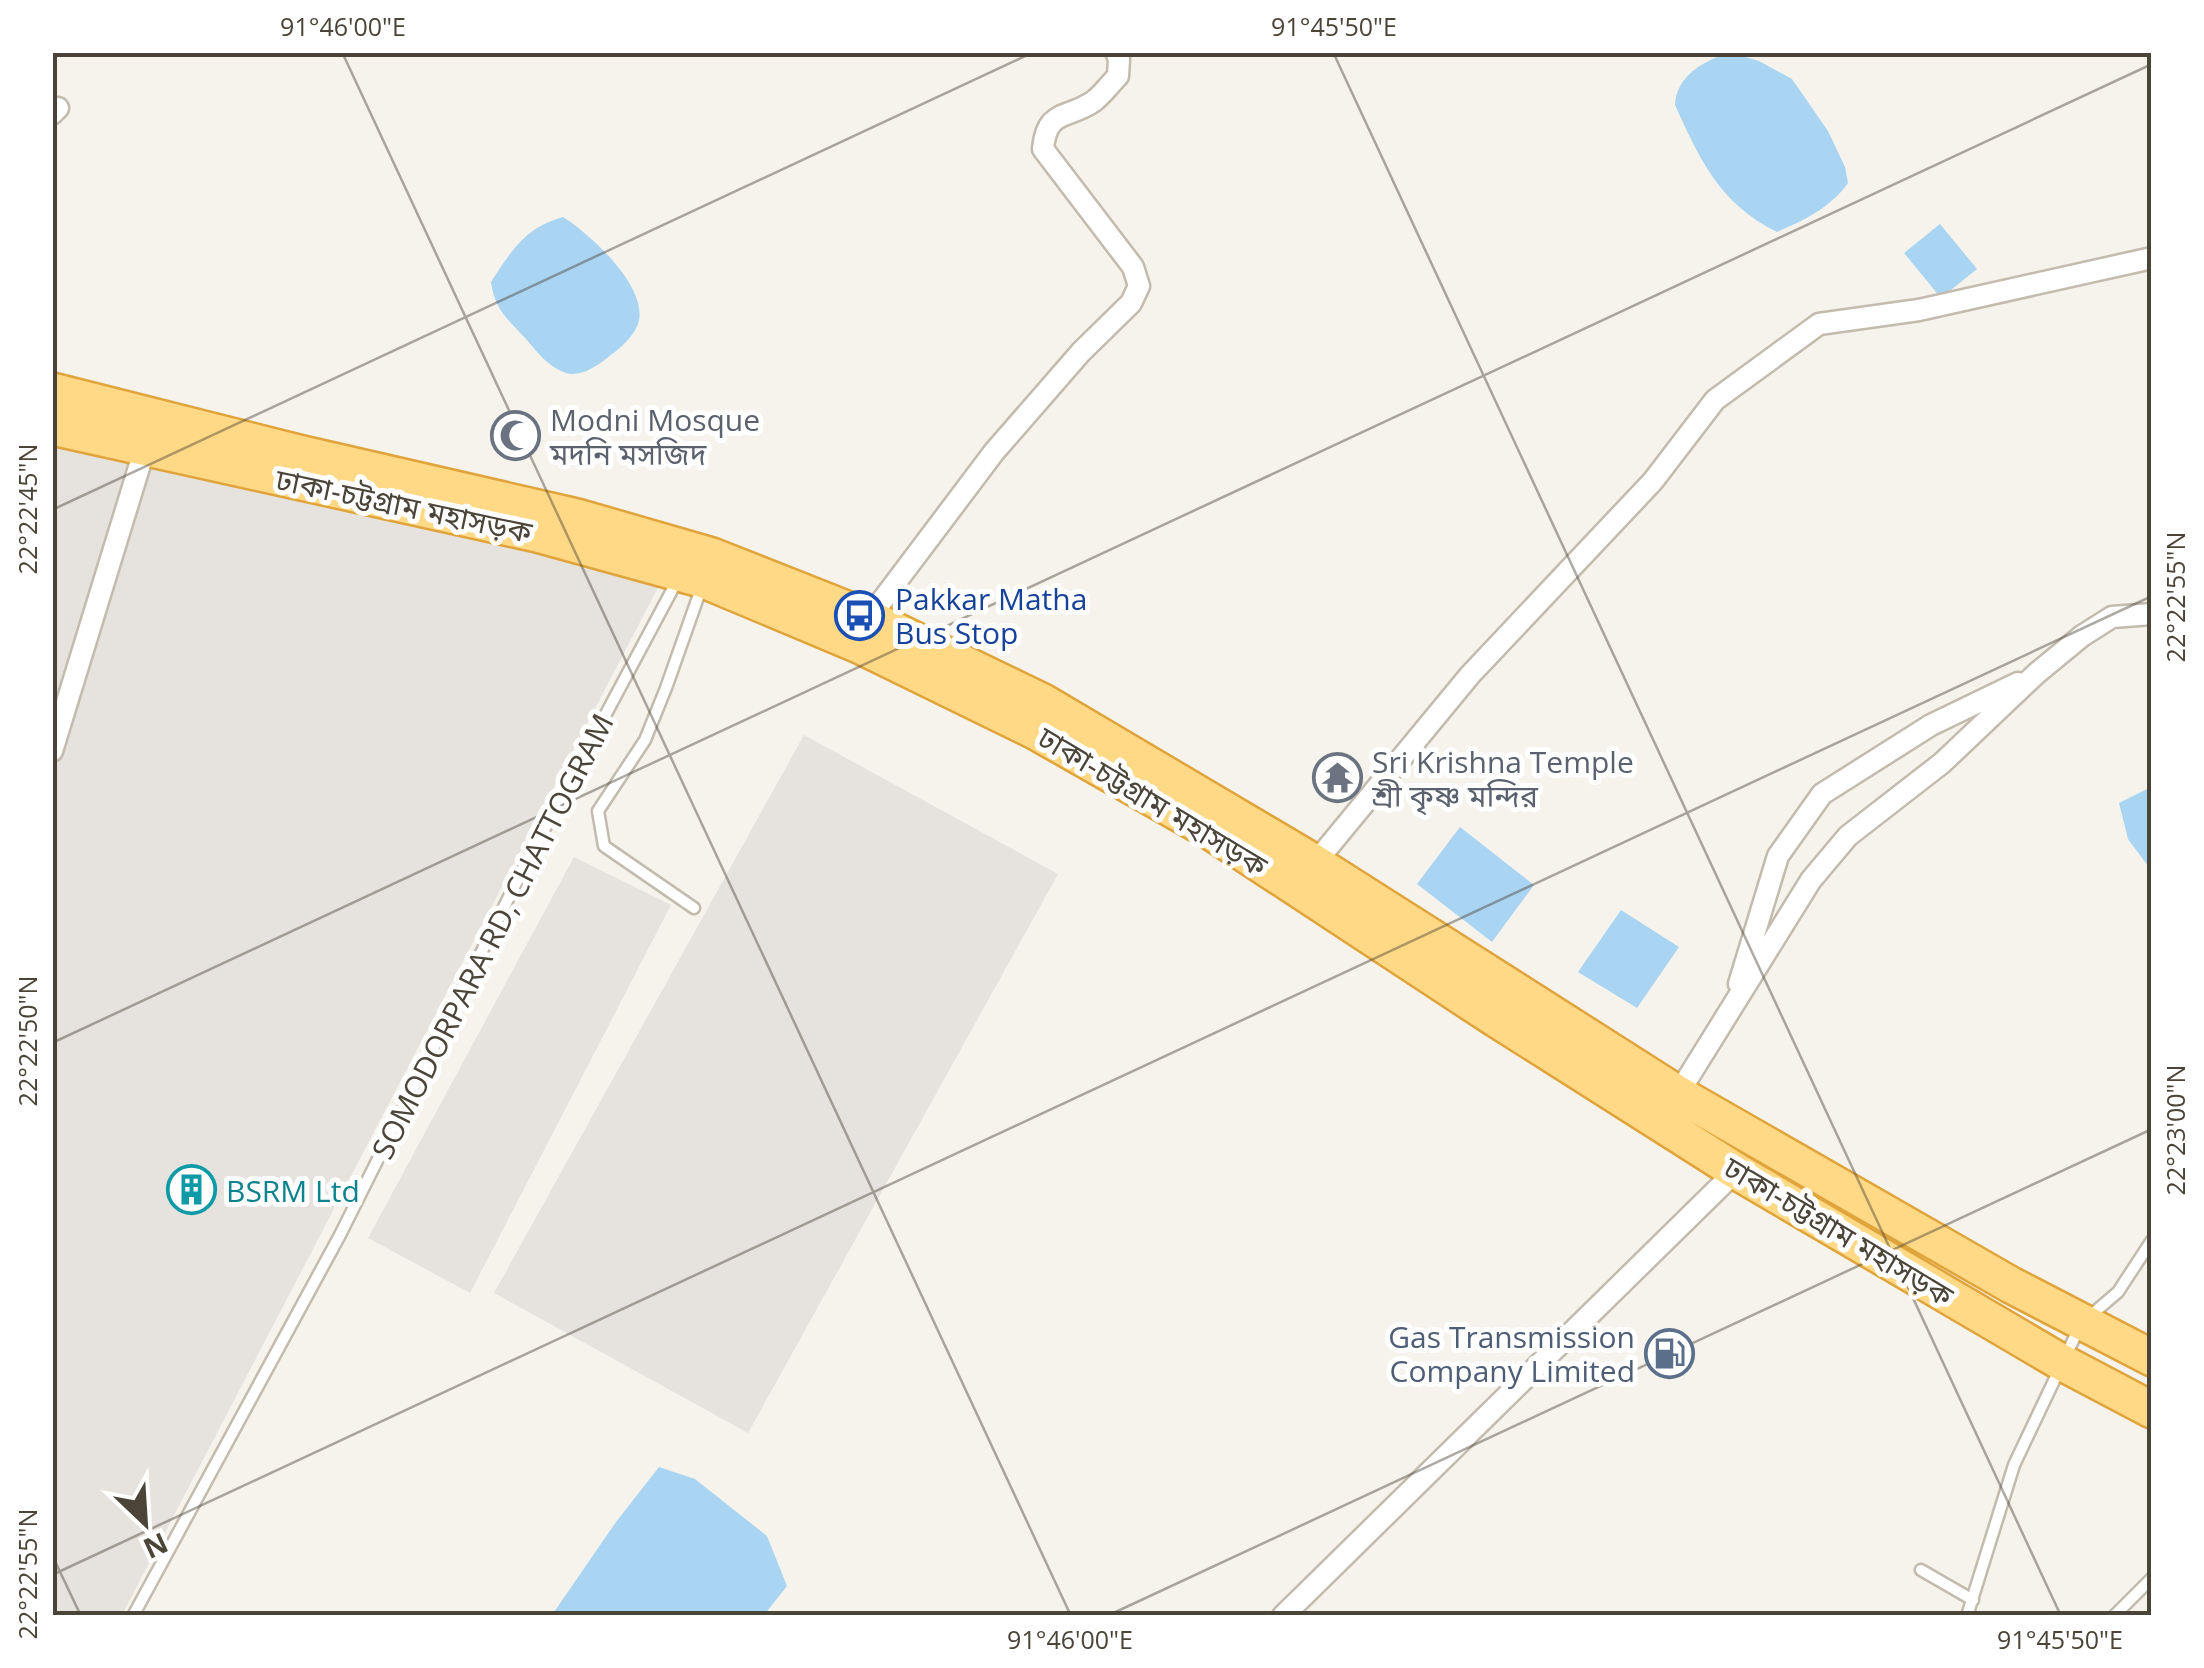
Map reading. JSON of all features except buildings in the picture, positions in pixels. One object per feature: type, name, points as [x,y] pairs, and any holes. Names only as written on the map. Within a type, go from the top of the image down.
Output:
[{"type":"highway","name":"ঢাকা-চট্টগ্রাম মহাসড়ক","points":[[52,391],[576,517],[712,556],[869,618],[1043,702],[1315,862],[1678,1094],[2010,1286],[2152,1358]]},
{"type":"highway","name":"ঢাকা-চট্টগ্রাম মহাসড়ক","points":[[52,427],[537,534],[692,576],[859,645],[1035,730],[1207,829],[1493,1017],[1736,1170],[2062,1362],[2152,1410]]},
{"type":"street","points":[[869,618],[994,452],[1131,303],[1140,286],[1133,267],[1043,150],[1044,133],[1054,120],[1093,102],[1118,76],[1116,52]]},
{"type":"street","points":[[1315,862],[1470,675],[1653,481],[1714,400],[1819,324],[1919,310],[2152,258]]},
{"type":"street","points":[[52,751],[145,448]]},
{"type":"street","points":[[1678,1094],[1810,880],[1848,836],[1942,763],[2082,636],[2112,617],[2152,614]]},
{"type":"street","points":[[1733,1006],[1778,856],[1822,794],[1931,725],[2038,674]]},
{"type":"street","points":[[1283,1616],[1736,1170]]},
{"type":"lane","points":[[692,576],[666,688],[645,740],[598,811],[604,846],[694,908]]},
{"type":"lane","name":"SOMODORPARA RD, CHATTOGRAM","points":[[133,1616],[340,1236],[521,873],[692,576]]},
{"type":"lane","points":[[1967,1616],[2014,1465],[2062,1362],[2082,1323],[2118,1292],[2152,1240]]},
{"type":"lane","points":[[1921,1570],[1973,1600]]},
{"type":"lane","points":[[2114,1616],[2152,1578]]},
{"type":"shaded area","points":[[53,445],[662,580],[122,1615],[53,1616]]},
{"type":"shaded area","points":[[804,735],[1058,874],[748,1433],[494,1293]]},
{"type":"shaded area","points":[[574,857],[671,905],[470,1293],[368,1238]]},
{"type":"water","points":[[1731,53],[1759,61],[1792,79],[1828,131],[1845,167],[1848,183],[1833,200],[1777,232],[1757,221],[1726,194],[1703,162],[1675,105],[1686,77],[1711,60]]},
{"type":"water","points":[[563,217],[615,263],[635,294],[639,310],[638,324],[625,343],[598,365],[577,374],[559,370],[539,355],[503,314],[491,282],[529,234]]},
{"type":"water","points":[[1940,224],[1977,269],[1941,298],[1904,253]]},
{"type":"water","points":[[2151,787],[2151,870],[2128,839],[2119,803]]},
{"type":"water","points":[[1460,827],[1534,885],[1492,942],[1417,884]]},
{"type":"water","points":[[1621,910],[1679,947],[1637,1008],[1578,972]]},
{"type":"water","points":[[659,1467],[695,1479],[767,1536],[787,1586],[764,1615],[552,1615],[616,1522]]},
{"type":"place","name":"Modni Mosque মদনি মসজিদ","points":[[515,436]]},
{"type":"place","name":"Pakkar Matha Bus Stop","points":[[860,615]]},
{"type":"place","name":"Sri Krishna Temple শ্রী কৃষ্ণ মন্দির","points":[[1337,778]]},
{"type":"place","name":"BSRM Ltd","points":[[191,1190]]},
{"type":"place","name":"Gas Transmission Company Limited","points":[[1670,1353]]}]
